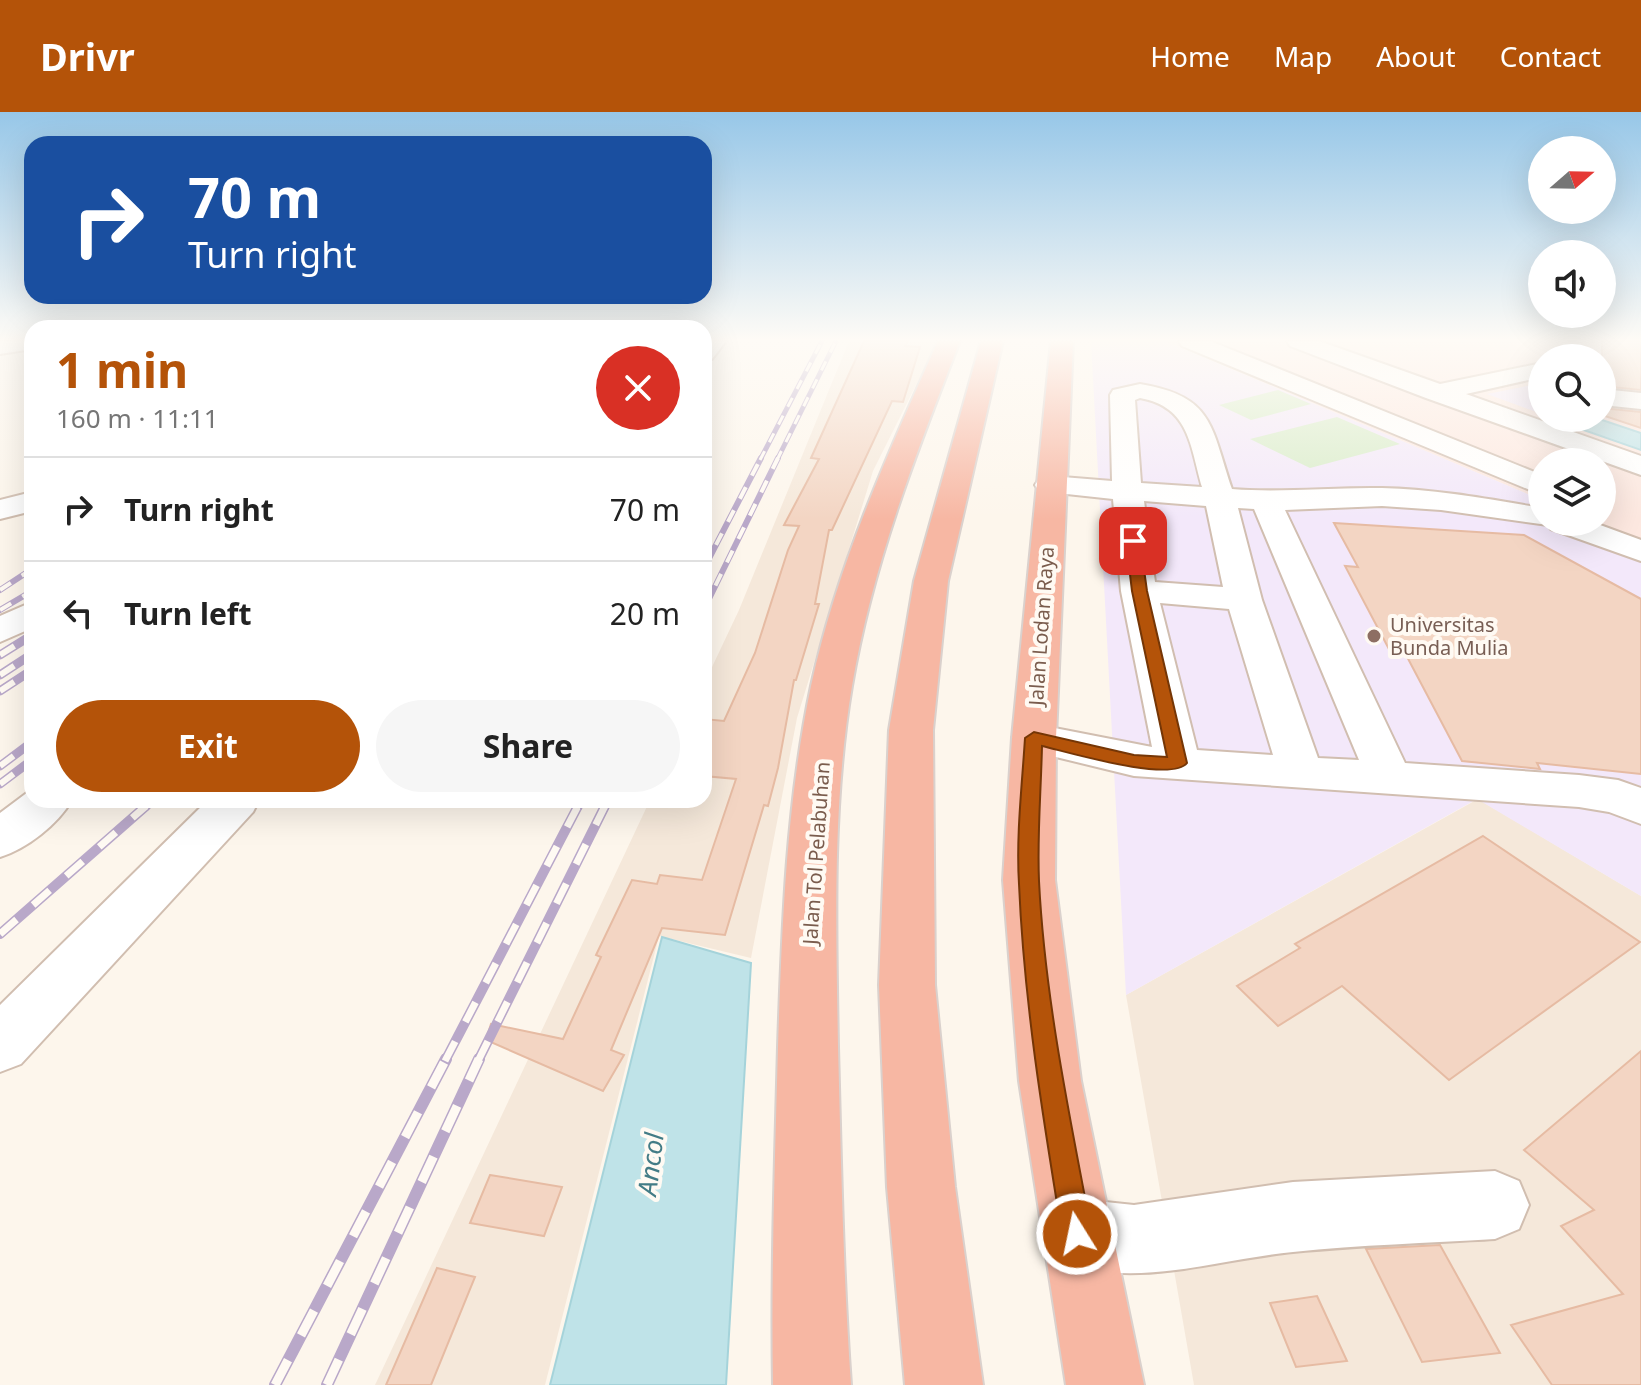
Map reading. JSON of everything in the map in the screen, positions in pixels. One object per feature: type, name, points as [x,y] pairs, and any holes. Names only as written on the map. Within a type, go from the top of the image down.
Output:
[{"type":"highway","name":"Jalan Tol Pelabuhan","points":[[812,1385],[807,1274],[809,899],[820,760],[832,684],[861,573],[890,481],[924,400]]},
{"type":"highway","points":[[944,1385],[921,1187],[907,985],[911,746],[931,581],[977,400]]},
{"type":"highway","name":"Jalan Lodan Raya","points":[[1057,400],[1034,738],[1029,880],[1050,1081],[1105,1385]]},
{"type":"street","points":[[1122,400],[1127,490],[1139,591],[1178,763]]},
{"type":"street","points":[[1176,400],[1194,416],[1223,510],[1244,600],[1301,774]]},
{"type":"street","points":[[1333,400],[1528,480]]},
{"type":"street","points":[[1363,413],[1407,400]]},
{"type":"street","points":[[1474,400],[1528,413]]},
{"type":"street","points":[[1382,497],[1499,441],[1528,415]]},
{"type":"street","points":[[1570,432],[1641,466]]},
{"type":"street","points":[[1499,441],[1528,452]]},
{"type":"street","points":[[1050,485],[1127,490],[1223,510],[1271,514],[1382,497],[1441,501],[1528,515]]},
{"type":"street","points":[[1616,485],[1641,495]]},
{"type":"street","points":[[0,510],[24,503]]},
{"type":"street","points":[[1271,514],[1390,779]]},
{"type":"street","points":[[1616,515],[1641,525]]},
{"type":"street","points":[[1600,536],[1641,551]]},
{"type":"street","points":[[1139,591],[1244,600]]},
{"type":"street","points":[[0,631],[24,618]]},
{"type":"street","points":[[1034,738],[1134,761],[1579,791],[1618,797],[1641,807]]},
{"type":"street","points":[[0,839],[39,808]]},
{"type":"street","points":[[0,1045],[228,808]]},
{"type":"street","points":[[1077,1234],[1134,1240],[1293,1217],[1495,1205]]},
{"type":"shaded area","points":[[825,400],[908,400],[873,471],[797,718],[751,958],[659,936],[545,1385],[375,1385],[646,808],[712,808],[712,667],[739,610]]},
{"type":"shaded area","name":"Universitas Bunda Mulia","points":[[1094,400],[1306,400],[1528,494],[1528,536],[1616,536],[1616,531],[1641,541],[1641,896],[1477,799],[1126,995]]},
{"type":"shaded area","points":[[1306,400],[1528,400],[1528,432],[1616,432],[1616,400],[1641,400],[1641,541],[1616,531],[1616,448],[1528,448],[1528,494]]},
{"type":"shaded area","points":[[1505,400],[1528,400],[1528,409]]},
{"type":"shaded area","points":[[1478,799],[1641,896],[1641,1385],[1194,1385],[1126,995]]},
{"type":"green space","points":[[1237,400],[1303,400],[1311,404],[1251,420],[1219,405]]},
{"type":"green space","points":[[1337,417],[1400,444],[1310,468],[1250,439]]},
{"type":"water","points":[[1616,425],[1641,433],[1641,450],[1589,432],[1616,432]]},
{"type":"water","name":"Ancol","points":[[662,937],[751,963],[726,1385],[550,1385]]},
{"type":"building","points":[[837,400],[903,400],[892,401],[832,530],[829,530],[815,604],[819,604],[794,680],[778,768],[725,935],[662,928],[611,1050],[624,1055],[603,1091],[486,1040],[491,1024],[563,1039],[601,957],[596,955],[632,880],[657,884],[660,875],[702,880],[736,779],[712,777],[712,720],[724,721],[755,653],[788,550],[799,526],[784,525],[819,459],[811,458]]},
{"type":"building","points":[[1616,409],[1641,412],[1641,428],[1616,420]]},
{"type":"building","points":[[1334,523],[1524,535],[1641,599],[1641,774],[1537,763],[1540,769],[1462,761],[1405,653],[1390,651],[1345,566],[1358,567]]},
{"type":"building","points":[[1483,836],[1640,942],[1449,1080],[1342,986],[1278,1026],[1237,986],[1300,948],[1295,944]]},
{"type":"building","points":[[1641,1051],[1641,1385],[1552,1385],[1511,1325],[1623,1294],[1561,1226],[1594,1210],[1524,1150]]},
{"type":"building","points":[[490,1175],[562,1187],[544,1236],[470,1223]]},
{"type":"building","points":[[1440,1245],[1500,1353],[1422,1362],[1366,1249]]},
{"type":"building","points":[[437,1268],[475,1277],[431,1385],[386,1385]]},
{"type":"building","points":[[1317,1296],[1347,1361],[1296,1367],[1270,1303]]},
{"type":"railway","points":[[760,460],[791,400]]},
{"type":"railway","points":[[777,460],[807,400]]},
{"type":"railway","points":[[712,553],[761,458]]},
{"type":"railway","points":[[712,593],[778,458]]},
{"type":"railway","points":[[0,590],[24,574]]},
{"type":"railway","points":[[0,610],[24,596]]},
{"type":"railway","points":[[0,655],[24,640]]},
{"type":"railway","points":[[0,675],[24,659]]},
{"type":"railway","points":[[0,691],[24,675]]},
{"type":"railway","points":[[0,766],[24,748]]},
{"type":"railway","points":[[0,784],[24,766]]},
{"type":"railway","points":[[0,934],[144,808]]},
{"type":"railway","points":[[445,1061],[577,808]]},
{"type":"railway","points":[[478,1061],[604,808]]},
{"type":"railway","points":[[275,1385],[446,1059]]},
{"type":"railway","points":[[327,1385],[479,1059]]},
{"type":"place","name":"Universitas Bunda Mulia","points":[[1374,636]]},
{"type":"route","points":[[1077,1234],[1050,1081],[1035,953],[1029,880],[1034,738],[1134,761],[1178,763],[1139,591],[1133,541]]}]
